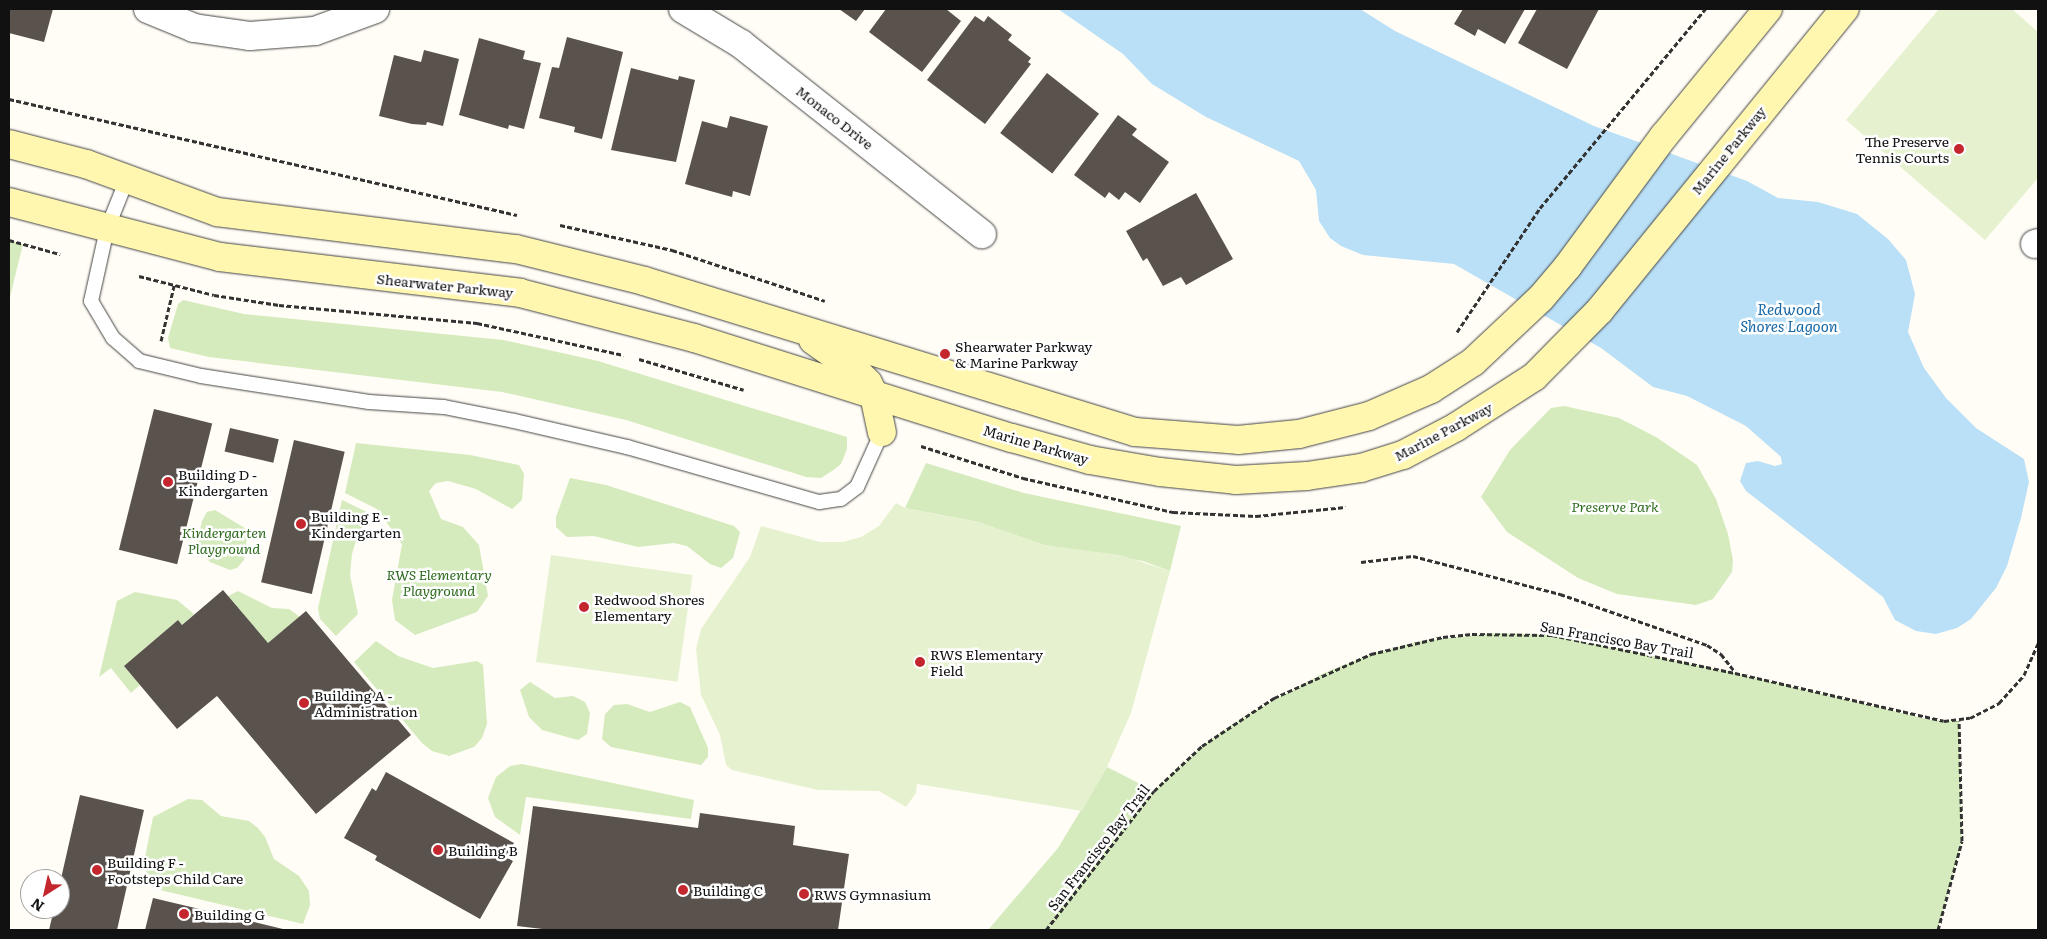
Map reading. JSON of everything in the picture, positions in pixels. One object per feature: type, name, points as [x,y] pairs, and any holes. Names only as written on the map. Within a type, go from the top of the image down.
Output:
[{"type":"main road","points":[[9,144],[86,164],[217,212],[516,250],[644,281],[1135,432],[1238,440],[1298,434],[1369,416],[1432,389],[1490,348],[1568,266],[1664,136],[1768,9]]},
{"type":"main road","name":"Marine Parkway","points":[[874,395],[1090,460],[1160,472],[1236,480],[1352,470],[1403,455],[1456,427],[1534,377],[1600,310],[1766,102],[1845,9]]},
{"type":"main road","name":"Shearwater Parkway","points":[[9,202],[220,257],[520,293],[694,338],[874,395]]},
{"type":"main road","points":[[797,328],[855,370],[874,395],[882,432],[900,416],[924,411]]},
{"type":"street","points":[[148,9],[194,28],[250,36],[315,31],[375,9]]},
{"type":"street","name":"Monaco Drive","points":[[683,9],[741,44],[982,234]]},
{"type":"lane","points":[[127,179],[107,229],[91,300],[112,338],[138,361],[202,376],[369,402],[444,407],[496,417],[627,448],[819,502],[841,499],[857,487],[882,432]]},
{"type":"path","points":[[1452,338],[1540,208],[1705,9]]},
{"type":"path","points":[[9,99],[526,217]]},
{"type":"path","points":[[555,224],[672,250],[829,302]]},
{"type":"path","points":[[9,240],[60,254]]},
{"type":"path","points":[[139,276],[214,295],[279,305],[430,318],[520,330],[633,358],[746,390]]},
{"type":"path","points":[[160,343],[174,286]]},
{"type":"path","points":[[1361,562],[1412,556],[1560,594],[1707,645],[1721,654],[1735,673]]},
{"type":"path","name":"San Francisco Bay Trail","points":[[1046,930],[1154,791],[1202,746],[1274,698],[1370,654],[1443,637],[1496,633],[1543,635],[1735,673],[1931,720],[1960,720],[1983,714],[2009,693],[2024,675],[2038,643]]},
{"type":"path","points":[[1938,930],[1962,841],[1960,720]]},
{"type":"green space","name":"The Preserve Tennis Courts","points":[[1939,9],[2012,9],[2038,32],[2038,178],[1985,240],[1846,120]]},
{"type":"green space","points":[[9,240],[23,244],[9,301]]},
{"type":"green space","points":[[183,300],[244,314],[503,340],[598,361],[847,437],[847,449],[841,464],[832,471],[821,478],[806,477],[626,420],[502,392],[209,357],[170,348],[168,338],[178,304]]},
{"type":"green space","name":"Preserve Park","points":[[1564,406],[1619,418],[1656,437],[1697,465],[1716,499],[1728,534],[1733,560],[1732,572],[1713,599],[1696,605],[1617,594],[1578,578],[1507,532],[1481,497],[1510,450],[1551,408]]},
{"type":"green space","name":"RWS Elementary Playground","points":[[356,443],[470,455],[519,465],[524,474],[522,500],[512,509],[476,489],[448,481],[436,483],[429,491],[441,519],[463,527],[479,545],[488,596],[477,612],[415,635],[395,620],[392,600],[402,544],[377,509],[345,493]]},
{"type":"green space","points":[[926,463],[1024,493],[1181,526],[1170,571],[1143,561],[1044,545],[978,522],[905,508]]},
{"type":"green space","points":[[570,478],[606,485],[734,526],[740,532],[733,558],[721,568],[710,564],[687,546],[674,543],[638,547],[594,536],[567,537],[556,527],[556,517]]},
{"type":"green space","points":[[342,500],[371,514],[358,534],[352,554],[350,575],[358,614],[336,636],[320,619],[318,608]]},
{"type":"green space","name":"RWS Elementary Field","points":[[896,503],[905,508],[978,522],[1044,545],[1120,555],[1170,571],[1131,713],[1107,767],[1082,811],[917,784],[916,793],[906,807],[879,791],[818,790],[732,770],[726,765],[720,735],[701,695],[696,649],[701,629],[750,557],[761,526],[820,542],[843,542],[861,537],[879,526]]},
{"type":"green space","name":"Kindergarten Playground","points":[[215,510],[248,530],[244,560],[237,568],[230,570],[210,562],[199,550],[197,542],[202,521],[207,512]]},
{"type":"green space","points":[[551,555],[693,575],[678,682],[536,662]]},
{"type":"green space","points":[[238,591],[272,608],[289,609],[300,617],[268,643],[228,596]]},
{"type":"green space","points":[[135,592],[177,600],[194,614],[182,625],[178,620],[124,666],[140,685],[131,693],[111,668],[99,677],[117,601]]},
{"type":"green space","points":[[1496,633],[1552,635],[1735,673],[1931,720],[1959,721],[1962,841],[1938,930],[988,930],[1058,848],[1107,767],[1154,791],[1202,746],[1243,717],[1324,673],[1371,654],[1421,641]]},
{"type":"green space","points":[[376,641],[398,656],[433,668],[477,661],[483,665],[487,724],[482,738],[474,747],[449,756],[432,751],[422,743],[354,662]]},
{"type":"green space","points":[[530,682],[555,698],[573,696],[585,702],[590,713],[587,734],[578,740],[542,730],[529,717],[520,690]]},
{"type":"green space","points":[[680,702],[690,707],[708,748],[708,757],[701,765],[611,747],[602,739],[605,714],[614,705],[627,704],[650,712]]},
{"type":"green space","points":[[522,764],[694,800],[691,819],[526,797],[520,835],[495,817],[488,798],[496,777],[510,766]]},
{"type":"green space","points":[[188,799],[202,800],[221,816],[249,821],[258,828],[265,837],[274,859],[299,876],[309,891],[310,905],[303,924],[160,890],[143,867],[153,817]]},
{"type":"water","name":"Redwood Shores Lagoon","points":[[1058,9],[1360,9],[1395,31],[1594,126],[1747,181],[1778,198],[1818,202],[1857,214],[1888,239],[1906,260],[1915,294],[1908,332],[1924,368],[1946,398],[1976,428],[2024,459],[2029,482],[2007,566],[1996,588],[1971,619],[1957,628],[1936,634],[1916,631],[1895,620],[1883,597],[1746,491],[1740,481],[1746,463],[1758,461],[1775,466],[1782,464],[1781,457],[1746,426],[1687,396],[1653,387],[1601,348],[1454,264],[1363,255],[1341,246],[1330,238],[1319,221],[1316,190],[1299,161],[1206,117],[1152,84],[1123,54]]},
{"type":"building","points":[[9,9],[53,9],[44,42],[9,33]]},
{"type":"building","points":[[839,9],[865,9],[856,21]]},
{"type":"building","points":[[886,9],[946,9],[961,21],[922,72],[869,32]]},
{"type":"building","points":[[1463,9],[1525,9],[1505,44],[1478,29],[1475,36],[1454,24]]},
{"type":"building","points":[[1537,9],[1599,9],[1567,69],[1518,43]]},
{"type":"building","points":[[975,16],[984,22],[988,16],[1012,35],[1008,40],[1031,58],[1028,62],[1031,64],[985,124],[927,80]]},
{"type":"building","points":[[567,37],[623,52],[602,139],[574,132],[575,127],[539,118],[552,67],[559,68]]},
{"type":"building","points":[[479,38],[525,51],[523,59],[541,63],[524,129],[509,125],[508,129],[459,115]]},
{"type":"building","points":[[424,50],[459,59],[443,126],[427,122],[426,125],[412,124],[379,116],[394,55],[421,62]]},
{"type":"building","points":[[631,68],[678,80],[679,76],[695,80],[676,162],[611,150]]},
{"type":"building","points":[[1047,73],[1099,114],[1052,174],[1000,133]]},
{"type":"building","points":[[1118,115],[1137,129],[1132,135],[1169,162],[1140,203],[1125,192],[1119,200],[1109,192],[1105,198],[1074,175]]},
{"type":"building","points":[[730,116],[768,126],[750,196],[733,191],[732,197],[685,184],[702,121],[727,128]]},
{"type":"building","points":[[1196,193],[1233,259],[1186,285],[1181,277],[1163,286],[1147,258],[1143,261],[1126,231]]},
{"type":"building","name":"Building D - Kindergarten","points":[[154,409],[212,424],[177,564],[119,550]]},
{"type":"building","points":[[230,428],[279,439],[273,463],[225,451]]},
{"type":"building","name":"Building E - Kindergarten","points":[[294,440],[345,452],[312,594],[261,582]]},
{"type":"building","name":"Building A - Administration","points":[[223,590],[268,643],[306,611],[411,735],[316,814],[217,696],[177,729],[124,666],[178,620],[182,625]]},
{"type":"building","name":"Building B","points":[[386,772],[514,843],[506,857],[513,861],[480,919],[375,860],[377,856],[344,838],[372,788],[376,791]]},
{"type":"building","name":"Building F - Footsteps Child Care","points":[[80,795],[144,810],[117,930],[49,930],[52,919],[70,919],[70,869],[63,869]]},
{"type":"building","name":"Building C","points":[[533,806],[698,828],[700,813],[795,826],[793,845],[849,854],[838,930],[551,930],[517,926]]},
{"type":"building","name":"Building G","points":[[153,898],[246,920],[287,930],[145,930]]},
{"type":"place","name":"The Preserve Tennis Courts","points":[[1959,149]]},
{"type":"place","name":"Shearwater Parkway & Marine Parkway","points":[[945,354]]},
{"type":"place","name":"Building D - Kindergarten","points":[[168,482]]},
{"type":"place","name":"Building E - Kindergarten","points":[[301,524]]},
{"type":"place","name":"Redwood Shores Elementary","points":[[584,607]]},
{"type":"place","name":"RWS Elementary Field","points":[[920,662]]},
{"type":"place","name":"Building A - Administration","points":[[304,703]]},
{"type":"place","name":"Building B","points":[[438,850]]},
{"type":"place","name":"Building F - Footsteps Child Care","points":[[97,870]]},
{"type":"place","name":"Building C","points":[[683,890]]},
{"type":"place","name":"RWS Gymnasium","points":[[804,894]]},
{"type":"place","name":"Building G","points":[[184,914]]}]
